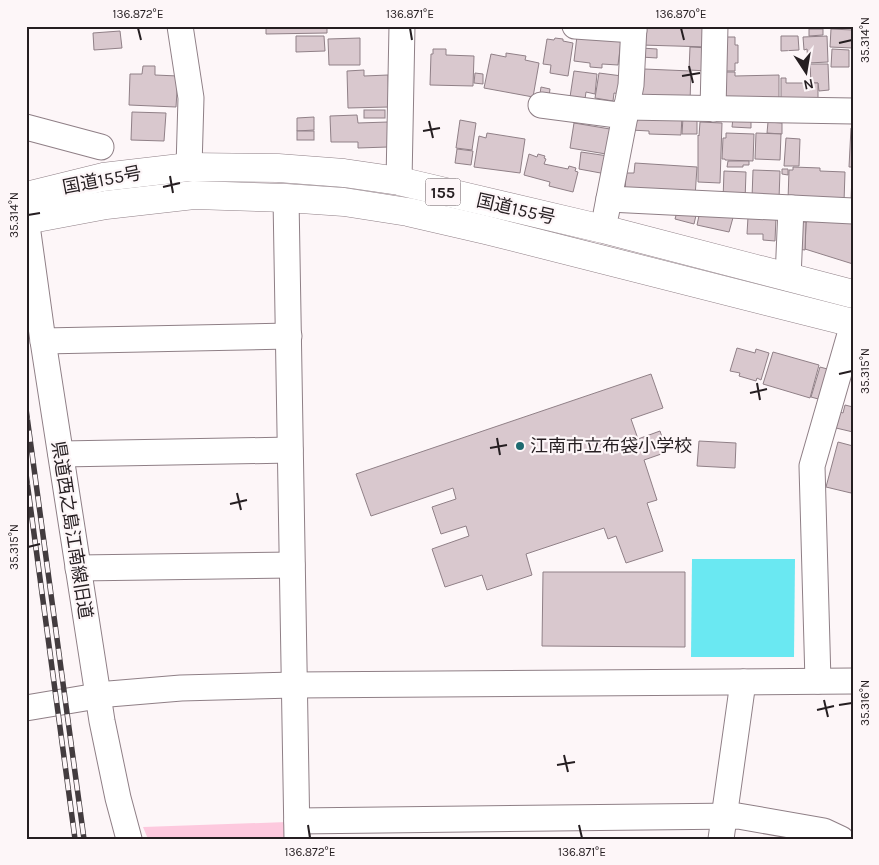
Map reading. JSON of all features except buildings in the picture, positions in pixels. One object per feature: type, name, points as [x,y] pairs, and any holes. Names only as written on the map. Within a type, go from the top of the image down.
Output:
[{"type":"highway","name":"国道155号","points":[[26,196],[103,177],[189,167],[278,168],[344,173],[399,181],[603,230],[853,294]]},
{"type":"highway","name":"国道155号","points":[[26,220],[106,205],[194,195],[344,202],[408,212],[486,230],[853,324]]},
{"type":"street","points":[[180,26],[191,98],[189,167]]},
{"type":"street","points":[[399,181],[402,26]]},
{"type":"street","points":[[575,26],[634,28],[631,85],[603,230]]},
{"type":"street","points":[[713,109],[715,26]]},
{"type":"street","points":[[541,105],[625,111],[713,109],[853,111]]},
{"type":"street","points":[[26,127],[101,147]]},
{"type":"street","points":[[286,198],[297,830],[722,827],[738,816],[824,831],[841,839]]},
{"type":"street","points":[[609,199],[853,211]]},
{"type":"street","points":[[788,278],[791,208]]},
{"type":"street","name":"県道西之島江南線旧道","points":[[26,220],[102,721],[118,798],[129,839]]},
{"type":"street","points":[[818,681],[812,466],[853,324]]},
{"type":"street","points":[[43,341],[289,336]]},
{"type":"street","points":[[61,454],[290,450]]},
{"type":"street","points":[[78,568],[292,565]]},
{"type":"street","points":[[26,708],[98,696],[181,688],[294,685],[853,681]]},
{"type":"street","points":[[722,827],[743,682]]},
{"type":"street","points":[[850,839],[853,824]]},
{"type":"shaded area","points":[[287,822],[288,839],[148,839],[143,827]]},
{"type":"water","points":[[692,559],[795,559],[794,657],[691,657]]},
{"type":"railway","points":[[26,409],[84,839]]},
{"type":"railway","points":[[26,474],[75,839]]},
{"type":"place","name":"江南市立布袋小学校","points":[[520,446]]}]
